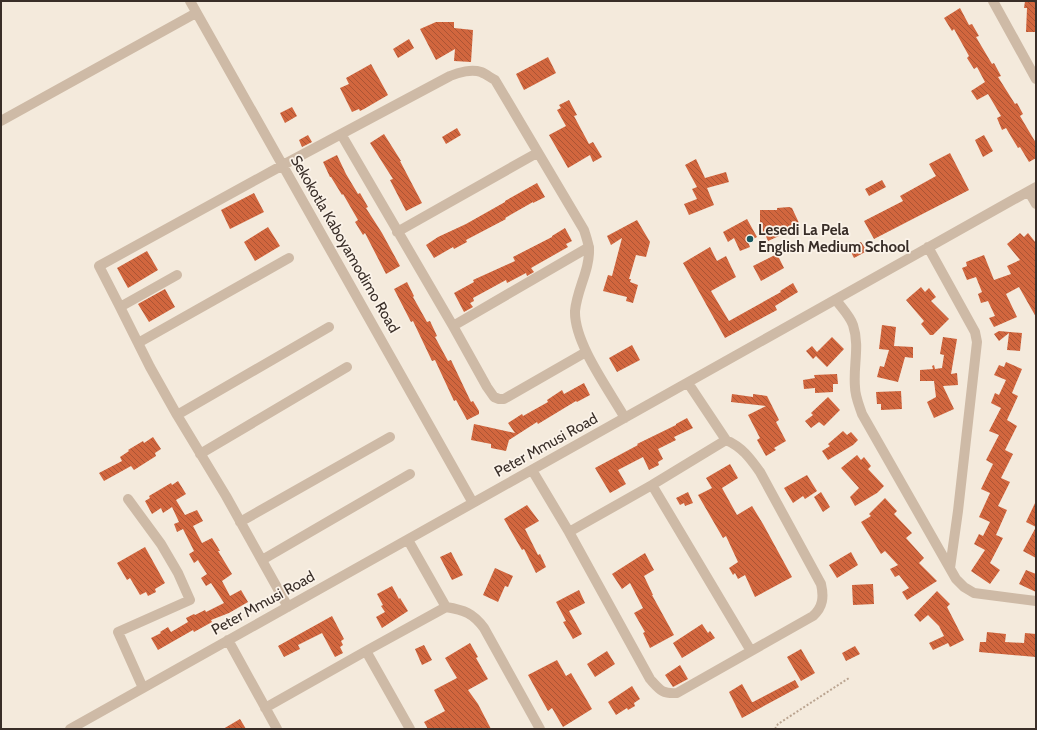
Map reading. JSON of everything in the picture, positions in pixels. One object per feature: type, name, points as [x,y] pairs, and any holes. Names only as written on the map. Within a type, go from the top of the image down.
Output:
[{"type":"street","name":"Sekokotla Kaboyamodimo Road","points":[[190,1],[473,503]]},
{"type":"street","points":[[994,2],[1036,79]]},
{"type":"street","points":[[1,121],[196,13]]},
{"type":"street","points":[[288,607],[177,415],[99,266],[283,165],[450,76],[458,72],[482,72],[495,80],[584,230],[589,247],[588,265],[577,298],[575,312],[576,326],[586,352],[625,418]]},
{"type":"street","points":[[341,134],[494,397],[504,399],[586,352]]},
{"type":"street","points":[[397,232],[537,153]]},
{"type":"street","points":[[1032,190],[1036,204]]},
{"type":"street","name":"Peter Mmusi Road","points":[[70,729],[1032,190]]},
{"type":"street","points":[[453,326],[589,247]]},
{"type":"street","points":[[928,247],[975,332],[977,342],[950,568]]},
{"type":"street","points":[[138,343],[288,258]]},
{"type":"street","points":[[120,307],[177,275]]},
{"type":"street","points":[[836,300],[852,324],[856,336],[857,349],[854,385],[855,394],[862,414],[956,579],[964,587],[974,593],[1036,601]]},
{"type":"street","points":[[177,415],[329,327]]},
{"type":"street","points":[[200,454],[347,367]]},
{"type":"street","points":[[532,470],[569,532],[650,679],[667,694],[678,693],[813,616],[821,605],[823,598],[822,584],[757,468],[743,450],[726,440],[688,383]]},
{"type":"street","points":[[240,522],[390,437]]},
{"type":"street","points":[[569,532],[652,485],[726,440]]},
{"type":"street","points":[[262,560],[410,474]]},
{"type":"street","points":[[652,485],[751,651]]},
{"type":"street","points":[[128,499],[161,544],[178,573],[190,600],[118,632],[143,688]]},
{"type":"street","points":[[408,540],[446,608]]},
{"type":"street","points":[[265,708],[446,608],[465,611],[477,619],[484,628],[540,729]]},
{"type":"street","points":[[228,640],[277,729]]},
{"type":"street","points":[[366,651],[410,729]]},
{"type":"path","points":[[775,729],[778,724],[849,678]]},
{"type":"building","points":[[1025,1],[1036,1],[1036,32],[1026,32],[1027,8],[1024,8]]},
{"type":"building","points":[[960,8],[969,25],[972,24],[979,36],[976,37],[992,64],[994,63],[1001,76],[998,77],[1015,104],[1017,103],[1023,114],[1020,116],[1036,143],[1036,158],[1029,162],[1020,147],[1018,148],[1006,128],[1002,130],[997,118],[1001,116],[988,94],[977,100],[971,91],[985,82],[977,67],[974,69],[967,58],[969,56],[954,29],[952,31],[944,18]]},
{"type":"building","points":[[436,22],[454,22],[454,28],[473,30],[471,62],[454,61],[455,49],[436,60],[420,29]]},
{"type":"building","points":[[409,39],[414,48],[398,58],[393,49]]},
{"type":"building","points":[[548,57],[556,73],[524,90],[516,74]]},
{"type":"building","points":[[371,64],[388,95],[360,111],[359,109],[352,112],[340,88],[349,84],[346,78]]},
{"type":"building","points":[[569,100],[577,115],[574,116],[589,144],[593,142],[602,157],[593,162],[590,155],[568,168],[549,135],[566,126],[557,110],[561,108],[559,105]]},
{"type":"building","points":[[292,107],[297,116],[285,123],[280,113]]},
{"type":"building","points":[[457,128],[461,135],[446,144],[442,137]]},
{"type":"building","points":[[384,134],[401,161],[422,203],[406,211],[390,180],[393,179],[370,143]]},
{"type":"building","points":[[308,135],[312,142],[302,147],[299,140]]},
{"type":"building","points":[[984,135],[993,151],[983,157],[975,140]]},
{"type":"building","points":[[950,153],[969,190],[874,239],[864,221],[903,201],[900,196],[936,176],[929,164]]},
{"type":"building","points":[[337,155],[346,174],[358,194],[360,193],[368,207],[366,208],[400,266],[386,274],[365,233],[363,235],[355,222],[358,220],[343,194],[342,195],[330,177],[323,162]]},
{"type":"building","points":[[696,159],[705,178],[726,172],[729,182],[707,188],[714,205],[689,215],[684,204],[697,199],[692,189],[697,187],[685,165]]},
{"type":"building","points":[[882,180],[886,187],[869,196],[865,189]]},
{"type":"building","points":[[537,183],[545,197],[533,202],[505,218],[506,219],[466,240],[467,242],[454,249],[453,247],[434,258],[426,245]]},
{"type":"building","points":[[254,193],[264,212],[230,229],[221,210]]},
{"type":"building","points":[[777,208],[792,208],[799,223],[768,241],[764,232],[760,235],[760,210],[777,210]]},
{"type":"building","points":[[747,219],[757,237],[748,242],[750,247],[740,251],[734,238],[728,242],[723,232]]},
{"type":"building","points":[[637,220],[650,242],[646,257],[636,255],[629,279],[631,279],[630,282],[638,285],[633,303],[626,301],[627,297],[603,291],[608,275],[612,276],[622,238],[611,245],[607,236]]},
{"type":"building","points":[[268,227],[280,246],[255,261],[244,242]]},
{"type":"building","points":[[565,228],[572,241],[566,244],[568,247],[531,268],[534,272],[527,276],[526,273],[507,283],[506,280],[473,298],[474,301],[470,303],[473,307],[464,312],[454,293],[474,282],[473,280],[515,261],[513,257],[552,237]]},
{"type":"building","points":[[1020,233],[1024,237],[1028,233],[1036,243],[1036,317],[1019,287],[1006,294],[1017,317],[994,327],[989,318],[995,316],[988,301],[981,303],[978,294],[982,292],[976,277],[967,280],[962,268],[967,266],[966,262],[984,255],[994,280],[1011,274],[1007,266],[1020,260],[1007,244]]},
{"type":"building","points":[[861,242],[867,251],[854,258],[849,248]]},
{"type":"building","points":[[710,247],[717,261],[726,256],[736,277],[711,291],[729,321],[781,292],[780,291],[793,283],[798,292],[775,306],[777,310],[725,338],[683,263]]},
{"type":"building","points":[[147,251],[158,270],[128,288],[117,268]]},
{"type":"building","points":[[777,254],[784,268],[761,281],[753,266]]},
{"type":"building","points":[[407,282],[414,296],[413,297],[427,322],[430,321],[437,336],[435,337],[448,361],[451,360],[471,402],[473,401],[479,411],[479,414],[467,420],[456,400],[454,401],[435,360],[432,361],[413,321],[411,322],[394,289]]},
{"type":"building","points":[[921,287],[925,292],[929,288],[936,297],[931,301],[949,319],[933,335],[930,335],[921,324],[924,321],[906,300]]},
{"type":"building","points":[[165,289],[175,307],[149,322],[138,304]]},
{"type":"building","points":[[882,325],[896,327],[894,346],[913,347],[913,358],[905,357],[898,382],[877,377],[880,366],[884,367],[889,350],[879,349]]},
{"type":"building","points":[[999,331],[1022,333],[1020,351],[1007,350],[1009,333],[999,341],[994,334]]},
{"type":"building","points":[[832,337],[844,349],[827,367],[816,356],[813,359],[806,351],[812,346],[817,352]]},
{"type":"building","points":[[943,337],[957,339],[951,374],[957,373],[958,385],[943,386],[954,409],[934,418],[927,402],[936,397],[934,381],[920,381],[920,370],[933,369],[932,366],[934,365],[935,369],[942,368],[944,355],[940,354]]},
{"type":"building","points":[[632,345],[640,360],[617,372],[609,358]]},
{"type":"building","points":[[1006,362],[1022,369],[1012,393],[1018,396],[1007,420],[1017,426],[1005,450],[1013,454],[1001,478],[1010,482],[998,506],[1007,510],[996,535],[1003,538],[990,563],[1000,570],[990,584],[971,571],[985,550],[974,544],[979,534],[983,536],[990,522],[979,517],[990,493],[981,489],[993,464],[986,460],[999,435],[989,431],[1001,408],[991,403],[995,393],[999,395],[1006,380],[994,375],[999,365],[1004,367]]},
{"type":"building","points":[[837,374],[838,384],[833,384],[833,392],[815,393],[815,388],[804,389],[803,380],[815,378],[814,375]]},
{"type":"building","points":[[584,383],[590,395],[577,402],[576,401],[538,424],[537,422],[509,440],[506,451],[491,448],[491,444],[471,440],[474,424],[515,433],[508,423],[522,414],[523,416],[548,402],[547,400],[562,390],[564,394]]},
{"type":"building","points":[[901,391],[902,409],[881,410],[881,404],[877,404],[876,392]]},
{"type":"building","points":[[732,394],[753,397],[753,394],[767,396],[779,420],[776,422],[786,441],[774,448],[776,450],[766,456],[757,440],[760,438],[748,415],[766,406],[731,402]]},
{"type":"building","points":[[828,397],[840,410],[824,426],[819,422],[811,428],[805,421],[813,415],[811,413]]},
{"type":"building","points":[[687,418],[693,428],[674,437],[676,440],[658,449],[663,459],[658,462],[659,465],[649,470],[643,457],[618,470],[626,484],[610,493],[595,468]]},
{"type":"building","points":[[843,431],[847,435],[851,432],[858,440],[853,445],[828,460],[822,451],[830,446],[828,444]]},
{"type":"building","points":[[153,437],[161,449],[155,453],[156,456],[134,470],[131,466],[104,481],[99,473],[122,461],[120,457],[129,451],[128,450]]},
{"type":"building","points":[[857,455],[861,460],[864,457],[871,466],[868,469],[884,486],[877,493],[855,506],[850,497],[859,488],[841,468]]},
{"type":"building","points":[[730,464],[738,478],[722,488],[737,515],[752,506],[792,577],[755,597],[745,575],[738,579],[735,573],[733,575],[729,568],[738,562],[726,536],[723,538],[698,495],[712,488],[706,478]]},
{"type":"building","points":[[807,475],[817,491],[805,499],[803,496],[793,503],[784,488]]},
{"type":"building","points":[[178,481],[186,494],[176,500],[185,515],[197,510],[203,521],[193,526],[202,543],[212,538],[232,574],[222,581],[230,596],[241,590],[248,602],[229,613],[211,620],[212,622],[194,632],[193,630],[158,650],[151,638],[161,633],[160,632],[168,627],[171,632],[188,622],[186,618],[205,610],[206,612],[224,603],[211,583],[206,586],[201,578],[207,574],[198,560],[194,563],[189,554],[194,551],[183,529],[177,532],[174,524],[179,522],[172,507],[163,513],[161,508],[152,514],[145,501],[150,498],[149,496],[171,483],[172,485]]},
{"type":"building","points":[[688,492],[693,503],[685,506],[684,503],[680,505],[676,498]]},
{"type":"building","points":[[821,492],[830,507],[823,512],[814,497]]},
{"type":"building","points":[[885,498],[897,511],[894,514],[912,533],[906,538],[924,558],[919,563],[937,581],[907,600],[902,592],[909,588],[899,575],[895,577],[890,569],[898,565],[885,551],[881,554],[861,522],[871,516],[869,514]]},
{"type":"building","points":[[1036,501],[1036,527],[1026,522]]},
{"type":"building","points":[[527,505],[539,521],[525,529],[546,567],[536,573],[524,549],[522,550],[504,519]]},
{"type":"building","points":[[1036,527],[1036,558],[1023,551]]},
{"type":"building","points":[[145,547],[165,583],[155,589],[156,592],[148,596],[146,592],[140,595],[130,578],[127,580],[117,563]]},
{"type":"building","points":[[451,552],[463,575],[452,580],[440,557]]},
{"type":"building","points":[[851,552],[858,565],[837,578],[829,565]]},
{"type":"building","points":[[645,553],[654,570],[644,576],[652,595],[674,635],[650,648],[643,633],[645,632],[634,613],[643,608],[630,583],[622,589],[612,574]]},
{"type":"building","points":[[495,568],[513,576],[508,587],[505,586],[498,602],[483,595]]},
{"type":"building","points":[[1026,570],[1036,574],[1036,592],[1019,584]]},
{"type":"building","points":[[873,584],[874,604],[853,605],[852,585]]},
{"type":"building","points":[[392,586],[408,611],[382,628],[376,617],[385,612],[381,606],[383,605],[377,594]]},
{"type":"building","points":[[579,590],[585,603],[569,611],[582,634],[573,639],[563,622],[566,621],[556,602]]},
{"type":"building","points":[[937,591],[950,604],[947,607],[964,640],[950,647],[948,643],[933,650],[929,643],[944,636],[939,626],[928,615],[920,622],[914,615]]},
{"type":"building","points":[[332,616],[344,639],[341,641],[343,645],[340,647],[343,653],[335,657],[322,633],[298,645],[300,649],[284,657],[278,646]]},
{"type":"building","points":[[702,624],[708,633],[710,631],[715,638],[682,658],[673,643]]},
{"type":"building","points":[[987,632],[1006,634],[1005,642],[1024,643],[1025,633],[1036,634],[1036,657],[979,652],[980,642],[986,642]]},
{"type":"building","points":[[470,643],[478,657],[476,658],[488,679],[468,690],[478,704],[491,729],[428,729],[424,722],[445,711],[434,690],[457,678],[445,658]]},
{"type":"building","points":[[424,645],[432,660],[422,665],[415,649]]},
{"type":"building","points":[[855,646],[860,654],[846,661],[842,653]]},
{"type":"building","points":[[801,649],[815,673],[801,681],[787,657]]},
{"type":"building","points":[[607,651],[615,664],[595,677],[587,664]]},
{"type":"building","points":[[557,660],[566,676],[571,673],[592,709],[563,727],[552,708],[548,711],[528,675]]},
{"type":"building","points":[[680,665],[688,679],[673,687],[665,675]]},
{"type":"building","points":[[795,680],[799,687],[742,718],[729,692],[742,684],[753,702]]},
{"type":"building","points":[[632,686],[640,699],[634,703],[635,706],[628,710],[627,708],[616,715],[608,702]]},
{"type":"building","points":[[240,719],[246,729],[223,729]]},
{"type":"place","name":"Lesedi La Pela English Medium School","points":[[750,239]]}]
